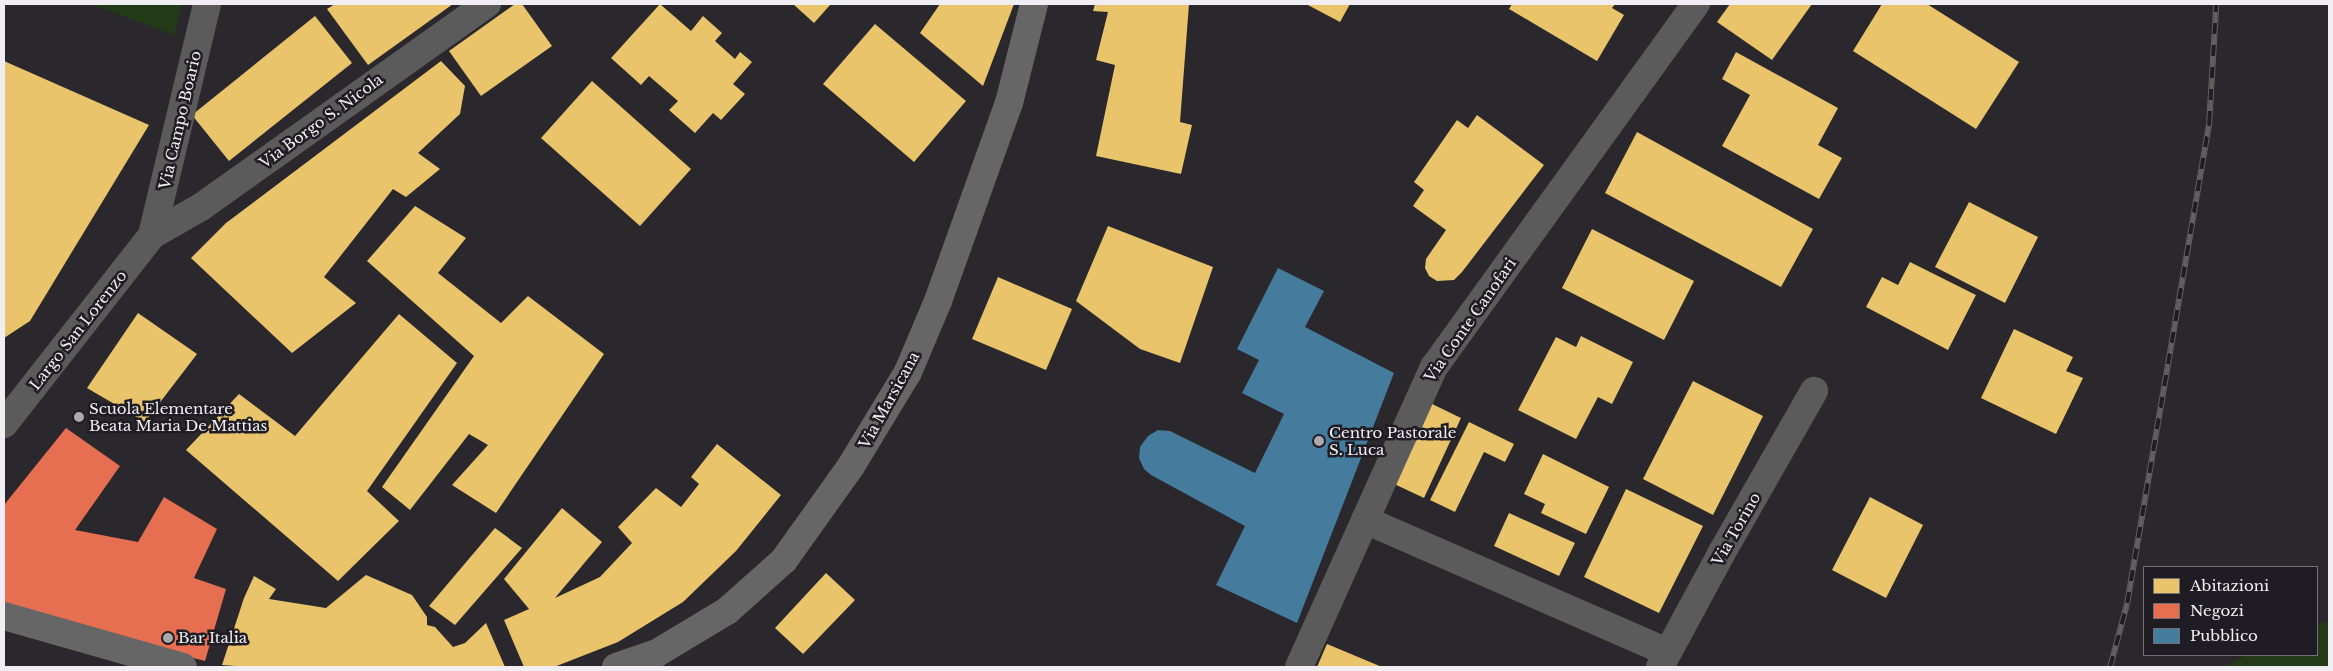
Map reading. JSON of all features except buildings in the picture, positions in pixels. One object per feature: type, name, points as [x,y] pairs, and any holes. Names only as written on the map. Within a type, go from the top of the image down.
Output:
[{"type":"main road","name":"Via Marsicana","points":[[616,667],[657,653],[727,611],[784,560],[851,466],[908,372],[938,301],[1009,103],[1034,4]]},
{"type":"main road","points":[[4,616],[183,667]]},
{"type":"street","name":"Via Campo Boario","points":[[152,235],[207,4]]},
{"type":"street","name":"Via Borgo S. Nicola","points":[[152,235],[201,207],[487,4]]},
{"type":"street","name":"Via Conte Canofari","points":[[1299,667],[1434,367],[1696,4]]},
{"type":"street","name":"Largo San Lorenzo","points":[[4,424],[13,395],[152,235]]},
{"type":"street","name":"Via Torino","points":[[1664,660],[1814,391]]},
{"type":"street","points":[[1365,520],[1664,660]]},
{"type":"green space","points":[[91,4],[182,4],[174,35]]},
{"type":"green space","points":[[2329,621],[2329,667],[2225,667],[2244,656],[2318,656],[2318,624]]},
{"type":"railway","points":[[2110,667],[2127,603],[2209,122],[2216,4]]},
{"type":"place","name":"Scuola Elementare Beata Maria De Mattias","points":[[79,417]]},
{"type":"place","name":"Centro Pastorale S. Luca","points":[[1319,441]]},
{"type":"place","name":"Bar Italia","points":[[168,638]]}]
